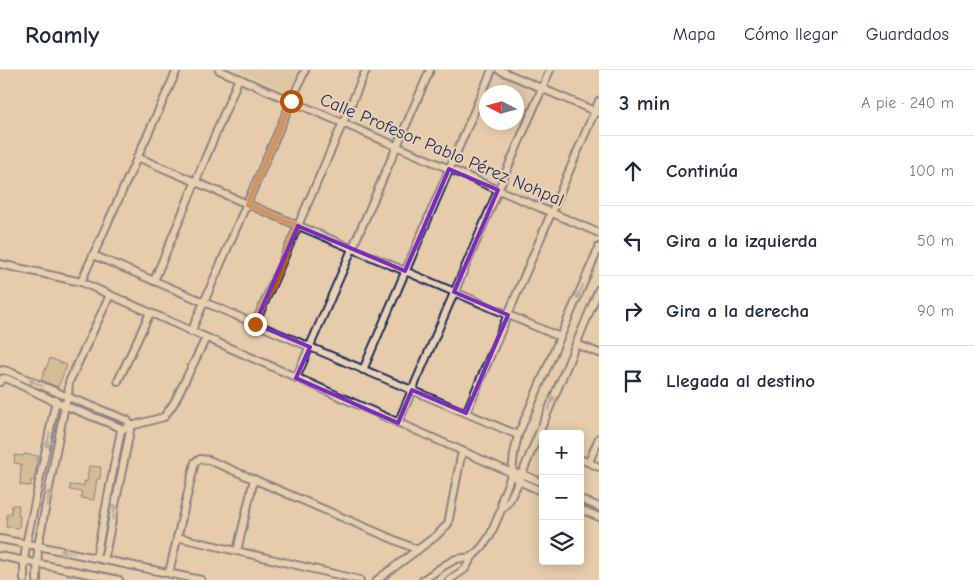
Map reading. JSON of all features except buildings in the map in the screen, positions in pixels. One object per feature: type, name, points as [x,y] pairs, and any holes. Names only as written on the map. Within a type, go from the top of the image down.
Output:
[{"type":"street","points":[[81,282],[177,70]]},
{"type":"street","name":"Calle Profesor Pablo Pérez Nohpal","points":[[219,70],[599,233]]},
{"type":"street","points":[[191,332],[305,70]]},
{"type":"street","points":[[255,324],[366,70]]},
{"type":"street","points":[[296,378],[430,70]]},
{"type":"street","points":[[363,370],[492,70]]},
{"type":"street","points":[[499,70],[597,112]]},
{"type":"street","points":[[398,423],[550,70]]},
{"type":"street","points":[[154,281],[239,78]]},
{"type":"street","points":[[466,413],[597,112],[599,101]]},
{"type":"street","points":[[138,157],[560,337]]},
{"type":"street","points":[[449,580],[465,569],[472,557],[490,536],[501,510],[502,499],[512,473],[518,435],[599,247]]},
{"type":"street","points":[[93,255],[518,435]]},
{"type":"street","points":[[0,264],[81,282],[512,473],[522,474],[539,481]]},
{"type":"street","points":[[501,510],[509,501],[519,481],[599,289]]},
{"type":"street","points":[[37,580],[38,546],[68,397],[69,382],[110,295]]},
{"type":"street","points":[[118,381],[150,313]]},
{"type":"street","points":[[121,430],[164,417],[174,403],[206,338]]},
{"type":"street","points":[[576,344],[599,353]]},
{"type":"street","points":[[0,371],[10,372],[127,420],[129,423],[130,426],[104,560]]},
{"type":"street","points":[[0,382],[3,378],[8,379],[56,402],[115,424],[121,430]]},
{"type":"street","points":[[24,580],[26,544],[58,393]]},
{"type":"street","points":[[96,558],[121,430]]},
{"type":"street","points":[[589,462],[599,438]]},
{"type":"street","points":[[535,442],[539,444]]},
{"type":"street","points":[[377,580],[436,536],[448,524],[462,451]]},
{"type":"street","points":[[169,573],[195,462],[200,458],[209,460],[418,550]]},
{"type":"street","points":[[584,460],[599,467]]},
{"type":"street","points":[[512,473],[519,481],[539,490]]},
{"type":"street","points":[[237,552],[254,479]]},
{"type":"street","points":[[584,501],[599,507]]},
{"type":"street","points":[[584,511],[599,517]]},
{"type":"street","points":[[177,537],[360,580]]},
{"type":"street","points":[[0,540],[38,546],[201,580]]},
{"type":"street","points":[[423,580],[456,559],[472,557]]},
{"type":"street","points":[[1,558],[37,563],[119,580]]},
{"type":"highlighted area","points":[[449,169],[498,190],[454,292],[508,315],[466,413],[412,390],[398,423],[296,378],[310,347],[255,324],[298,226],[405,271]]},
{"type":"shaded area","points":[[239,70],[299,70],[289,92]]},
{"type":"route","points":[[255,324],[298,226],[247,204],[291,101]]}]
